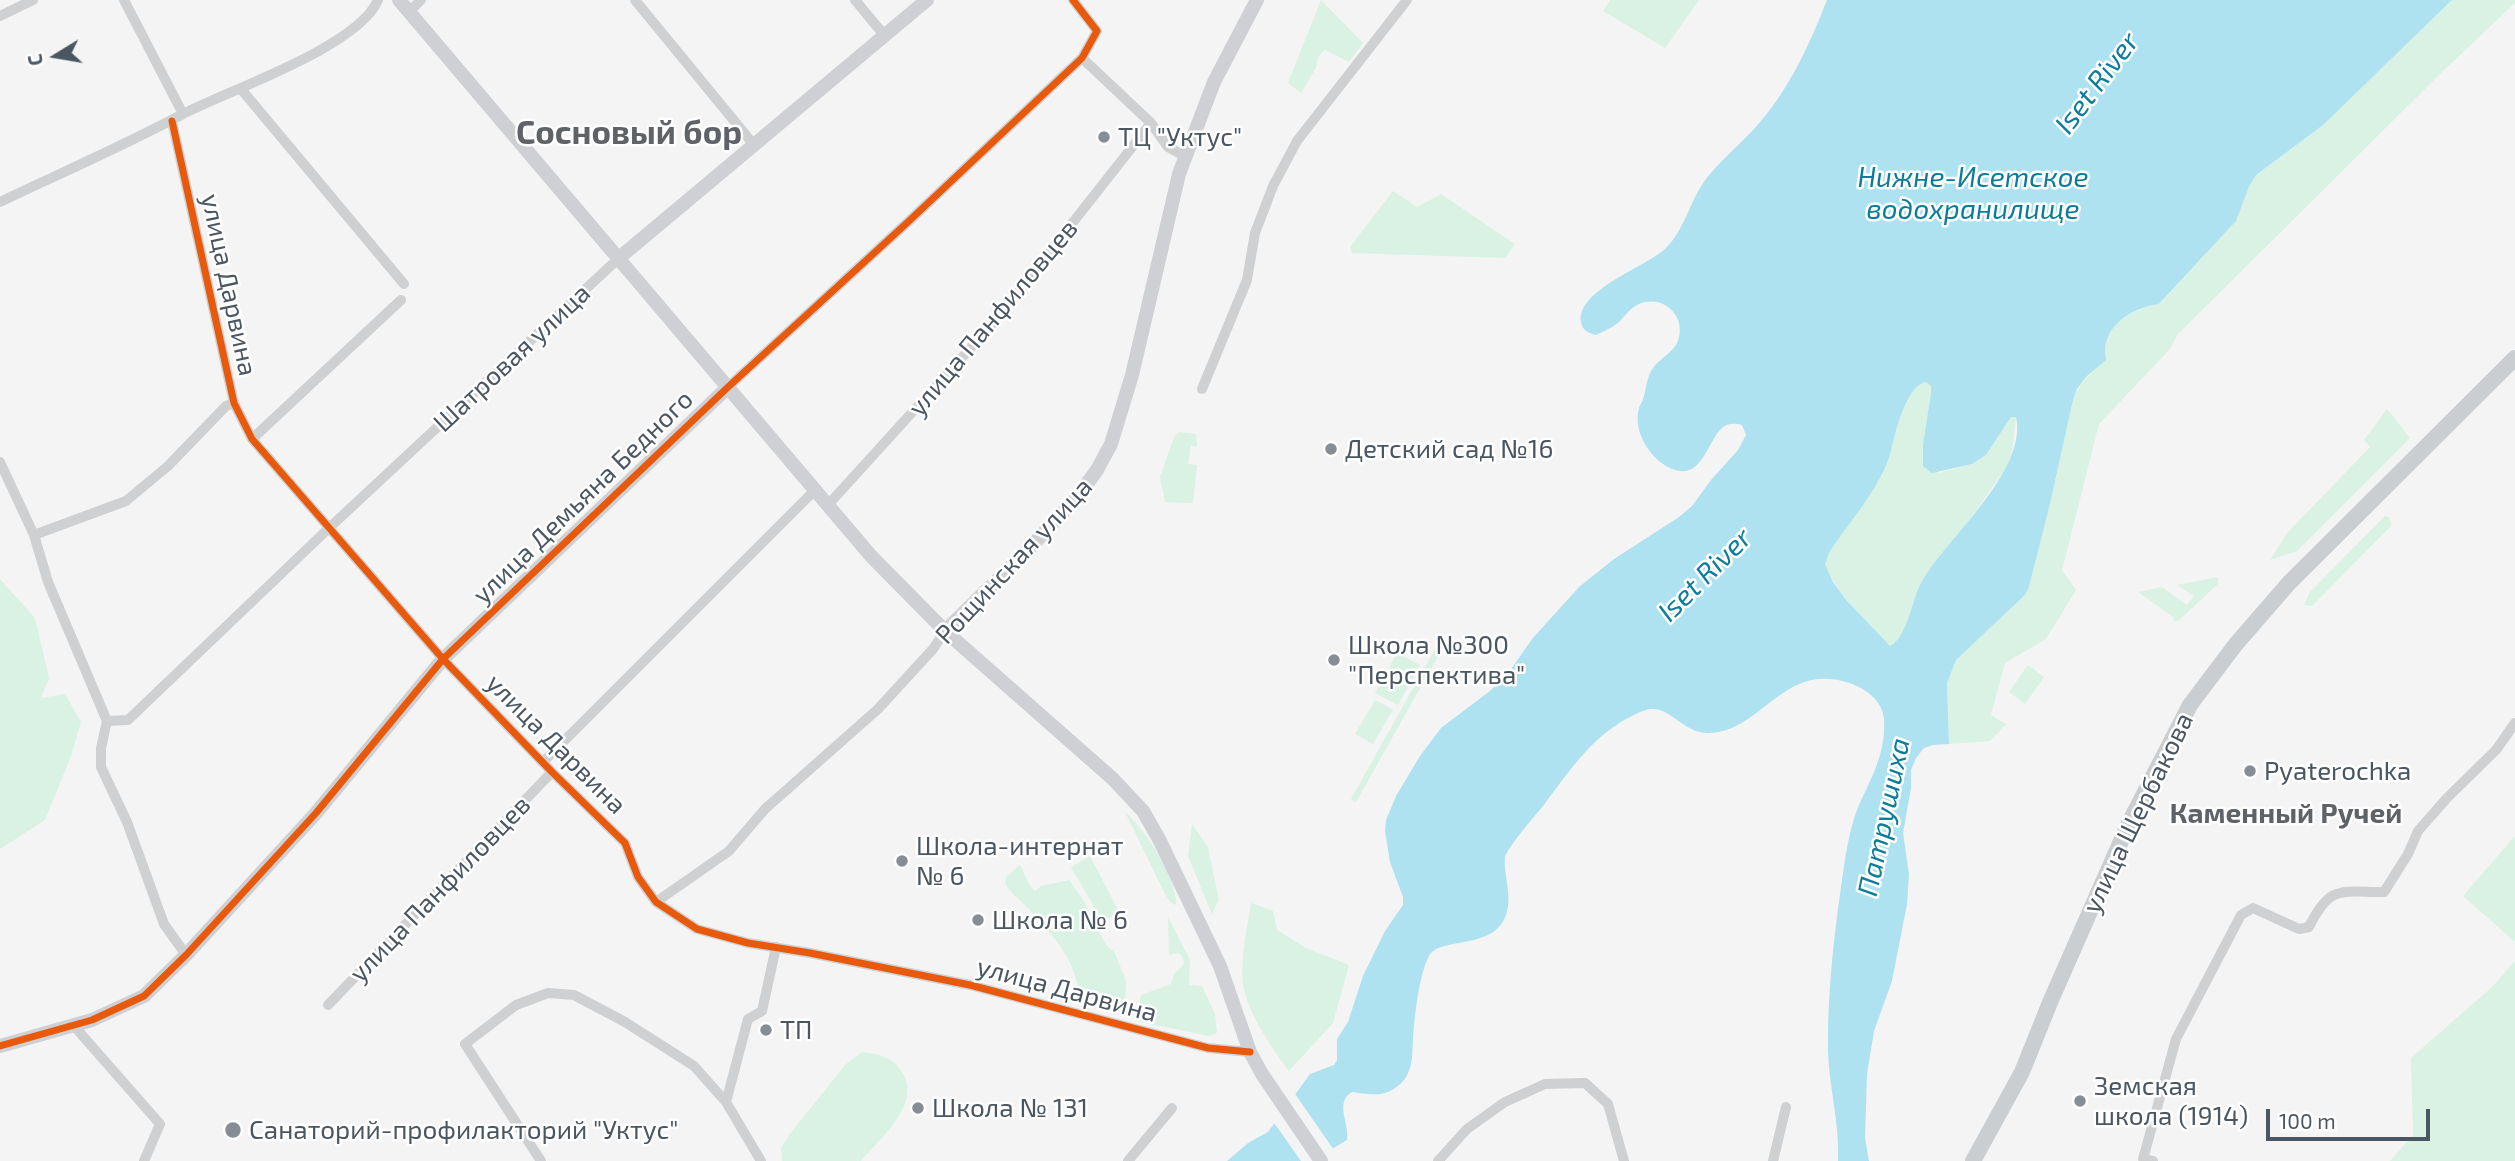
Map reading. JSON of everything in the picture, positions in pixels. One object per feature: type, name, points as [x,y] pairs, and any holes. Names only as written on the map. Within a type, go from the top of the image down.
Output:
[{"type":"main road","name":"улица Щербакова","points":[[1973,1161],[2022,1072],[2129,823],[2190,705],[2263,611],[2289,583],[2515,358]]},
{"type":"street","points":[[0,16],[33,0]]},
{"type":"street","points":[[124,0],[183,114]]},
{"type":"street","points":[[0,201],[242,89],[334,43],[374,9],[378,0]]},
{"type":"street","points":[[399,0],[871,556],[945,631],[1113,779],[1143,811],[1220,966],[1250,1052],[1265,1079],[1321,1161]]},
{"type":"street","points":[[410,11],[421,0]]},
{"type":"street","points":[[635,0],[754,145]]},
{"type":"street","points":[[855,0],[885,36]]},
{"type":"street","name":"Шатровая улица","points":[[107,722],[128,720],[328,528],[618,258],[927,0]]},
{"type":"street","points":[[1073,0],[1097,31],[1082,58],[1151,123],[1168,147],[1185,156]]},
{"type":"street","name":"Рощинская улица","points":[[656,902],[729,851],[765,809],[878,709],[933,649],[945,631],[1027,551],[1078,496],[1097,470],[1111,444],[1132,375],[1185,156],[1213,82],[1257,0]]},
{"type":"street","points":[[1202,389],[1247,280],[1255,233],[1273,186],[1297,141],[1407,0]]},
{"type":"street","name":"улица Демьяна Бедного","points":[[0,1046],[74,1026],[110,1013],[144,996],[186,955],[316,813],[443,659],[727,388],[1082,58]]},
{"type":"street","points":[[242,89],[404,284]]},
{"type":"street","name":"улица Дарвина","points":[[172,121],[234,403],[252,439],[443,659],[625,843],[638,877],[656,902],[697,929],[748,943],[970,985],[1208,1048],[1250,1052]]},
{"type":"street","name":"улица Панфиловцев","points":[[827,506],[997,319],[1151,123]]},
{"type":"street","points":[[252,439],[401,300]]},
{"type":"street","points":[[34,535],[126,501],[169,466],[226,406],[234,403]]},
{"type":"street","points":[[0,462],[34,535],[48,582],[107,722],[101,748],[101,767],[127,822],[164,924],[186,955]]},
{"type":"street","name":"улица Панфиловцев","points":[[542,762],[814,491]]},
{"type":"street","points":[[2153,1161],[2143,1159],[2176,1039],[2241,915],[2253,908],[2299,929],[2309,928],[2320,905],[2335,892],[2384,892],[2408,854],[2418,831],[2496,750],[2515,723]]},
{"type":"street","name":"улица Панфиловцев","points":[[328,1005],[552,772]]},
{"type":"street","points":[[726,1102],[748,1019],[762,1011],[776,947]]},
{"type":"street","points":[[541,1161],[465,1044],[516,1005],[548,993],[574,995],[625,1022],[694,1066],[726,1102],[761,1161]]},
{"type":"street","points":[[74,1026],[160,1124],[144,1161]]},
{"type":"street","points":[[1438,1161],[1467,1129],[1505,1102],[1545,1084],[1585,1083],[1608,1104],[1624,1161]]},
{"type":"street","points":[[1773,1161],[1786,1107]]},
{"type":"street","points":[[1128,1161],[1172,1108]]},
{"type":"green space","points":[[1321,0],[1363,43],[1349,62],[1325,50],[1318,57],[1316,68],[1301,93],[1288,83]]},
{"type":"green space","points":[[1610,0],[1699,0],[1665,48],[1603,11]]},
{"type":"green space","points":[[2452,0],[2515,0],[2515,3],[2177,335],[2170,349],[2099,424],[2062,570],[2076,590],[2046,639],[2005,663],[1991,715],[2006,724],[1990,741],[1949,744],[1947,683],[1956,660],[2025,595],[2029,587],[2073,400],[2091,373],[2105,360],[2105,349],[2113,329],[2129,315],[2160,304],[2236,221],[2256,175],[2323,125]]},
{"type":"green space","points":[[1393,191],[1417,207],[1441,194],[1515,244],[1505,258],[1352,253],[1350,247]]},
{"type":"green space","points":[[1926,382],[1931,386],[1931,393],[1923,444],[1923,466],[1939,473],[1972,464],[1986,455],[2011,417],[2016,417],[2012,452],[2008,465],[1920,585],[1902,634],[1894,645],[1890,646],[1853,608],[1835,584],[1825,564],[1829,553],[1864,504],[1887,464],[1907,401],[1919,385]]},
{"type":"green space","points":[[2387,409],[2410,438],[2297,551],[2270,560],[2288,532],[2370,447],[2364,440]]},
{"type":"green space","points":[[1178,432],[1196,434],[1197,446],[1191,446],[1188,464],[1197,465],[1193,503],[1165,502],[1160,477]]},
{"type":"green space","points":[[2385,516],[2390,518],[2391,526],[2312,606],[2304,605],[2310,592]]},
{"type":"green space","points":[[2218,577],[2218,584],[2178,621],[2174,621],[2173,617],[2138,592],[2162,587],[2187,605],[2194,596],[2177,585]]},
{"type":"green space","points":[[0,579],[35,618],[49,678],[41,698],[65,694],[81,722],[71,756],[45,820],[0,849]]},
{"type":"green space","points":[[1440,640],[1446,642],[1356,802],[1351,799]]},
{"type":"green space","points":[[1397,653],[1420,665],[1398,705],[1375,693]]},
{"type":"green space","points":[[2028,665],[2044,677],[2025,704],[2009,692]]},
{"type":"green space","points":[[1375,700],[1393,710],[1373,744],[1355,734]]},
{"type":"green space","points":[[1125,812],[1142,830],[1166,868],[1176,905],[1171,903],[1165,894]]},
{"type":"green space","points":[[1192,824],[1208,847],[1219,900],[1212,914],[1188,856]]},
{"type":"green space","points":[[2515,836],[2515,942],[2463,896]]},
{"type":"green space","points":[[1090,856],[1119,912],[1103,922],[1071,867]]},
{"type":"green space","points":[[1020,865],[1035,891],[1041,886],[1069,880],[1084,901],[1106,945],[1115,953],[1126,981],[1125,1001],[1116,1005],[1080,997],[1068,958],[1054,938],[1005,884],[1006,877]]},
{"type":"green space","points":[[1251,903],[1273,911],[1277,930],[1306,948],[1349,965],[1333,1023],[1289,1071],[1257,1022],[1244,990],[1243,959]]},
{"type":"green space","points":[[1168,917],[1190,960],[1189,985],[1202,986],[1215,1014],[1217,1033],[1209,1036],[1136,1021],[1141,995],[1171,984],[1174,974],[1184,964],[1179,953],[1169,955]]},
{"type":"green space","points":[[2515,961],[2515,1161],[2390,1161],[2413,1135],[2411,1058],[2492,987]]},
{"type":"green space","points":[[862,1052],[883,1056],[892,1061],[906,1081],[904,1106],[889,1130],[861,1161],[782,1161],[781,1148],[789,1135],[846,1064]]},
{"type":"water","name":"Нижне-Исетское водохранилище","points":[[1827,0],[2452,0],[2323,125],[2256,175],[2236,221],[2159,304],[2138,310],[2120,321],[2108,338],[2106,360],[2087,376],[2077,389],[2029,587],[2025,595],[1956,660],[1947,683],[1949,744],[1924,748],[1911,770],[1911,788],[1903,833],[1909,874],[1907,904],[1892,981],[1874,1031],[1867,1074],[1865,1138],[1869,1161],[1838,1161],[1828,1051],[1829,1005],[1835,935],[1848,843],[1856,812],[1880,754],[1884,720],[1880,706],[1866,691],[1846,682],[1824,679],[1805,682],[1788,690],[1727,730],[1699,732],[1658,709],[1641,712],[1613,727],[1590,747],[1570,770],[1505,856],[1509,900],[1506,915],[1499,926],[1479,939],[1444,946],[1429,956],[1418,997],[1411,1065],[1402,1082],[1385,1093],[1352,1092],[1347,1096],[1343,1107],[1347,1140],[1312,1161],[1227,1161],[1248,1143],[1268,1132],[1310,1074],[1334,1065],[1337,1060],[1337,1039],[1348,1022],[1363,976],[1385,931],[1403,905],[1403,897],[1390,862],[1386,820],[1396,796],[1420,756],[1441,728],[1507,675],[1532,639],[1579,587],[1614,559],[1692,506],[1738,450],[1746,435],[1742,425],[1726,425],[1694,467],[1686,471],[1663,464],[1643,440],[1638,416],[1651,372],[1678,341],[1680,332],[1676,316],[1664,305],[1648,302],[1636,305],[1616,324],[1596,335],[1583,327],[1582,310],[1601,289],[1657,255],[1673,240],[1706,179],[1754,129],[1777,100],[1805,51]],"holes":[[[1926,382],[1931,386],[1923,444],[1923,466],[1932,473],[1972,464],[1986,455],[2011,417],[2016,417],[2016,438],[2009,460],[1997,482],[1920,585],[1900,636],[1890,646],[1848,602],[1833,582],[1825,564],[1829,553],[1864,504],[1887,464],[1907,401],[1919,385]]]},
{"type":"pier","points":[[1293,1091],[1334,1150],[1318,1161],[1301,1161],[1272,1120]]},
{"type":"cycle path","points":[[0,1046],[92,1020],[144,996],[186,955],[316,813],[443,659],[727,388],[1082,58],[1097,31],[1073,0]]},
{"type":"cycle path","points":[[172,121],[234,403],[252,439],[443,659],[625,843],[638,877],[656,902],[697,929],[748,943],[970,985],[1208,1048],[1250,1052]]},
{"type":"place","name":"ТЦ \"Уктус\"","points":[[1104,137]]},
{"type":"place","name":"Детский сад №16","points":[[1331,449]]},
{"type":"place","name":"Школа №300 \"Перспектива\"","points":[[1334,660]]},
{"type":"place","name":"Pyaterochka","points":[[2250,771]]},
{"type":"place","name":"Школа-интернат № 6","points":[[902,861]]},
{"type":"place","name":"Школа № 6","points":[[978,920]]},
{"type":"place","name":"ТП","points":[[766,1030]]},
{"type":"place","name":"Земская школа (1914)","points":[[2080,1101]]},
{"type":"place","name":"Школа № 131","points":[[918,1108]]},
{"type":"place","name":"Санаторий-профилакторий \"Уктус\"","points":[[233,1130]]},
{"type":"district","name":"Сосновый бор","points":[[629,133]]},
{"type":"district","name":"Каменный Ручей","points":[[2286,814]]},
{"type":"water label","name":"Iset River","points":[[2097,83]]},
{"type":"water label","name":"Iset River","points":[[1705,575]]},
{"type":"water label","name":"Патрушиха","points":[[1884,817]]}]
